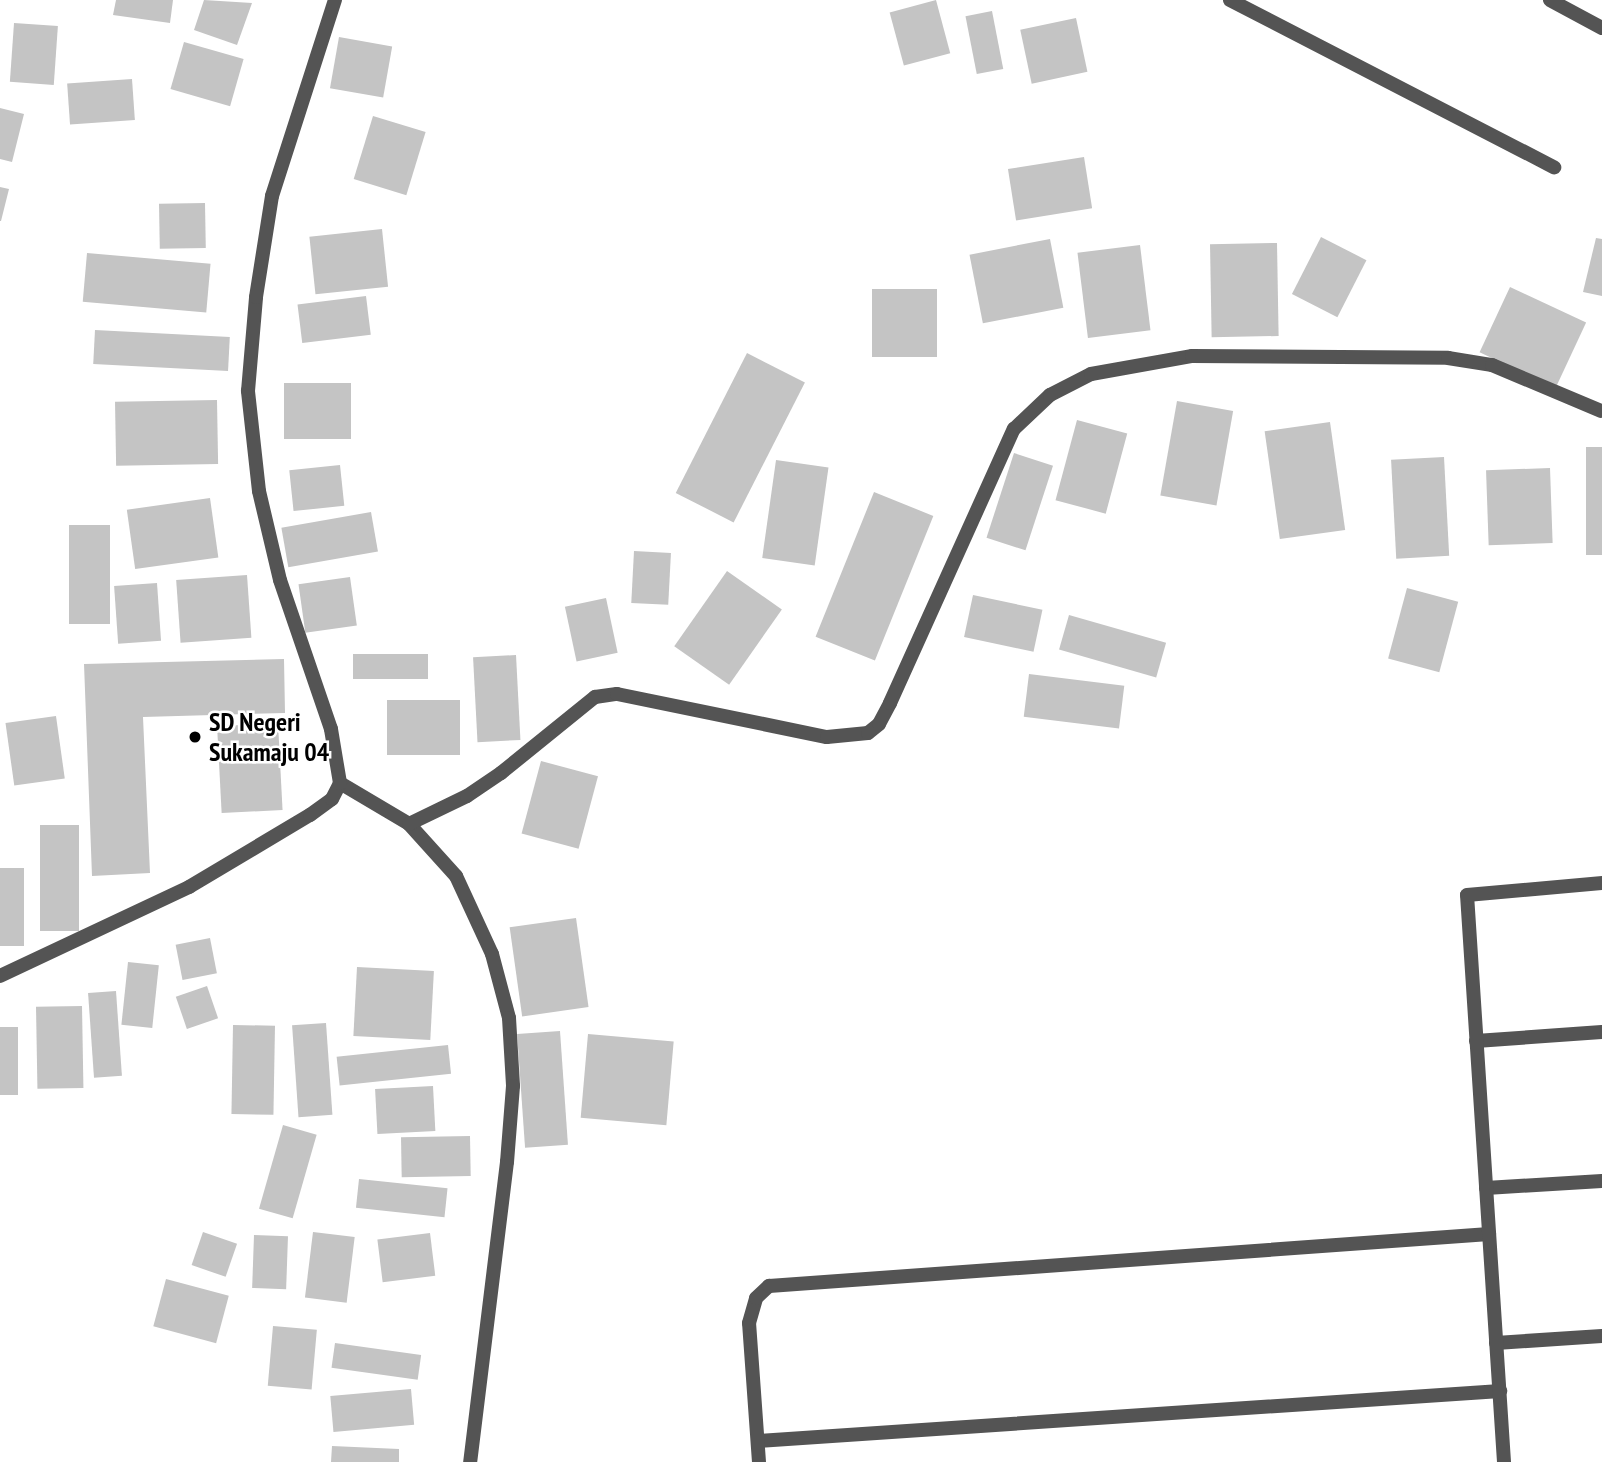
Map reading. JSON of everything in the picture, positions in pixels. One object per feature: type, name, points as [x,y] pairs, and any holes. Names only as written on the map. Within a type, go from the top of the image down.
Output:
[{"type":"street","points":[[0,976],[189,887],[310,815],[332,799],[340,783],[331,729],[280,580],[259,491],[248,391],[256,297],[272,196],[335,0]]},
{"type":"street","points":[[1230,0],[1554,167]]},
{"type":"street","points":[[1550,0],[1602,28]]},
{"type":"street","points":[[409,824],[467,796],[501,774],[594,697],[617,694],[827,737],[868,733],[879,724],[890,703],[1014,429],[1050,395],[1091,374],[1192,356],[1448,358],[1492,365],[1601,411]]},
{"type":"street","points":[[340,783],[409,824],[456,876],[492,954],[509,1018],[513,1086],[507,1161],[470,1462]]},
{"type":"street","points":[[1504,1462],[1467,895],[1602,883]]},
{"type":"street","points":[[1476,1041],[1602,1032]]},
{"type":"street","points":[[1486,1188],[1602,1181]]},
{"type":"street","points":[[759,1462],[749,1323],[756,1297],[769,1286],[1489,1234]]},
{"type":"street","points":[[1496,1343],[1602,1336]]},
{"type":"street","points":[[758,1441],[1500,1391]]},
{"type":"building","points":[[116,0],[173,0],[170,23],[113,15]]},
{"type":"building","points":[[204,0],[252,3],[237,45],[194,30]]},
{"type":"building","points":[[936,0],[950,53],[904,66],[890,12]]},
{"type":"building","points":[[992,11],[1003,69],[977,74],[965,16]]},
{"type":"building","points":[[1076,18],[1087,72],[1032,84],[1020,30]]},
{"type":"building","points":[[14,23],[58,26],[54,85],[10,82]]},
{"type":"building","points":[[339,37],[392,46],[383,98],[330,88]]},
{"type":"building","points":[[184,42],[244,59],[230,106],[170,89]]},
{"type":"building","points":[[132,79],[135,120],[70,124],[67,84]]},
{"type":"building","points":[[0,108],[24,114],[12,162],[0,159]]},
{"type":"building","points":[[373,116],[426,132],[406,195],[354,179]]},
{"type":"building","points":[[1084,157],[1092,208],[1016,220],[1008,169]]},
{"type":"building","points":[[0,187],[9,189],[1,221],[0,221]]},
{"type":"building","points":[[205,203],[206,248],[160,249],[159,204]]},
{"type":"building","points":[[382,229],[388,287],[315,294],[309,237]]},
{"type":"building","points":[[1321,237],[1366,260],[1337,317],[1292,294]]},
{"type":"building","points":[[1596,238],[1602,239],[1602,296],[1583,292]]},
{"type":"building","points":[[1050,239],[1063,308],[983,323],[970,255]]},
{"type":"building","points":[[1277,243],[1279,336],[1212,337],[1210,244]]},
{"type":"building","points":[[1140,245],[1150,330],[1088,338],[1077,253]]},
{"type":"building","points":[[87,253],[211,264],[206,313],[83,302]]},
{"type":"building","points":[[1510,287],[1586,322],[1556,388],[1480,352]]},
{"type":"building","points":[[872,289],[937,289],[937,357],[872,357]]},
{"type":"building","points":[[366,296],[371,335],[302,343],[298,304]]},
{"type":"building","points":[[95,330],[230,337],[228,371],[93,364]]},
{"type":"building","points":[[747,353],[805,383],[734,522],[676,493]]},
{"type":"building","points":[[284,383],[351,383],[351,439],[284,439]]},
{"type":"building","points":[[217,400],[218,464],[116,466],[115,402]]},
{"type":"building","points":[[1177,401],[1233,411],[1216,505],[1160,496]]},
{"type":"building","points":[[1077,420],[1127,433],[1106,514],[1056,500]]},
{"type":"building","points":[[1330,422],[1345,530],[1280,539],[1265,431]]},
{"type":"building","points":[[1586,447],[1602,447],[1602,555],[1586,555]]},
{"type":"building","points":[[1014,453],[1053,466],[1025,550],[986,538]]},
{"type":"building","points":[[1444,457],[1449,556],[1396,559],[1391,460]]},
{"type":"building","points":[[776,460],[828,467],[815,565],[762,558]]},
{"type":"building","points":[[340,465],[344,506],[294,511],[289,470]]},
{"type":"building","points":[[1550,468],[1553,543],[1489,545],[1486,470]]},
{"type":"building","points":[[874,492],[933,516],[875,661],[816,637]]},
{"type":"building","points":[[210,498],[218,557],[135,569],[127,510]]},
{"type":"building","points":[[371,512],[378,551],[288,567],[281,528]]},
{"type":"building","points":[[69,525],[110,525],[110,624],[69,624]]},
{"type":"building","points":[[634,551],[671,553],[668,605],[631,603]]},
{"type":"building","points":[[727,571],[782,609],[729,685],[674,646]]},
{"type":"building","points":[[247,575],[251,638],[181,643],[176,580]]},
{"type":"building","points":[[350,577],[357,626],[305,633],[299,584]]},
{"type":"building","points":[[157,583],[161,641],[118,644],[114,586]]},
{"type":"building","points":[[1407,588],[1458,602],[1439,672],[1388,659]]},
{"type":"building","points":[[973,595],[1042,610],[1034,652],[964,637]]},
{"type":"building","points":[[606,598],[618,653],[577,662],[565,607]]},
{"type":"building","points":[[1069,615],[1166,643],[1156,677],[1059,650]]},
{"type":"building","points":[[353,654],[428,654],[428,679],[353,679]]},
{"type":"building","points":[[516,655],[520,740],[478,742],[473,657]]},
{"type":"building","points":[[284,659],[285,713],[143,717],[150,873],[92,876],[84,664]]},
{"type":"building","points":[[1029,674],[1124,686],[1119,728],[1024,717]]},
{"type":"building","points":[[387,700],[460,700],[460,755],[387,755]]},
{"type":"building","points":[[56,716],[65,778],[14,785],[5,723]]},
{"type":"building","points":[[278,723],[283,810],[222,813],[217,726]]},
{"type":"building","points":[[541,761],[598,776],[579,849],[522,833]]},
{"type":"building","points":[[40,825],[79,825],[79,931],[40,931]]},
{"type":"building","points":[[0,868],[24,868],[24,946],[0,946]]},
{"type":"building","points":[[576,918],[589,1007],[522,1016],[510,927]]},
{"type":"building","points":[[210,938],[217,973],[183,980],[176,945]]},
{"type":"building","points":[[128,962],[159,965],[152,1028],[121,1025]]},
{"type":"building","points":[[357,967],[434,971],[430,1040],[353,1036]]},
{"type":"building","points":[[207,986],[218,1018],[187,1029],[176,997]]},
{"type":"building","points":[[116,991],[122,1076],[94,1078],[88,993]]},
{"type":"building","points":[[82,1006],[83,1088],[37,1089],[36,1007]]},
{"type":"building","points":[[326,1023],[332,1115],[299,1117],[292,1025]]},
{"type":"building","points":[[233,1025],[275,1026],[273,1115],[231,1114]]},
{"type":"building","points":[[0,1027],[18,1027],[18,1095],[0,1095]]},
{"type":"building","points":[[560,1031],[568,1145],[525,1148],[517,1034]]},
{"type":"building","points":[[588,1034],[674,1041],[666,1125],[581,1118]]},
{"type":"building","points":[[448,1045],[451,1074],[340,1086],[337,1057]]},
{"type":"building","points":[[433,1086],[435,1131],[377,1134],[375,1089]]},
{"type":"building","points":[[283,1125],[317,1135],[293,1218],[259,1209]]},
{"type":"building","points":[[470,1136],[471,1176],[402,1177],[401,1137]]},
{"type":"building","points":[[359,1179],[448,1188],[444,1217],[356,1208]]},
{"type":"building","points":[[203,1232],[237,1244],[226,1277],[192,1265]]},
{"type":"building","points":[[313,1232],[355,1237],[347,1303],[305,1298]]},
{"type":"building","points":[[430,1233],[435,1276],[383,1282],[377,1239]]},
{"type":"building","points":[[254,1235],[288,1236],[286,1289],[252,1288]]},
{"type":"building","points":[[166,1279],[229,1296],[216,1343],[153,1326]]},
{"type":"building","points":[[273,1326],[317,1330],[312,1390],[268,1386]]},
{"type":"building","points":[[335,1343],[421,1355],[418,1380],[332,1368]]},
{"type":"building","points":[[411,1389],[414,1425],[333,1432],[330,1396]]},
{"type":"building","points":[[332,1446],[399,1449],[399,1462],[331,1462]]},
{"type":"place","name":"SD Negeri Sukamaju 04","points":[[195,737]]}]
